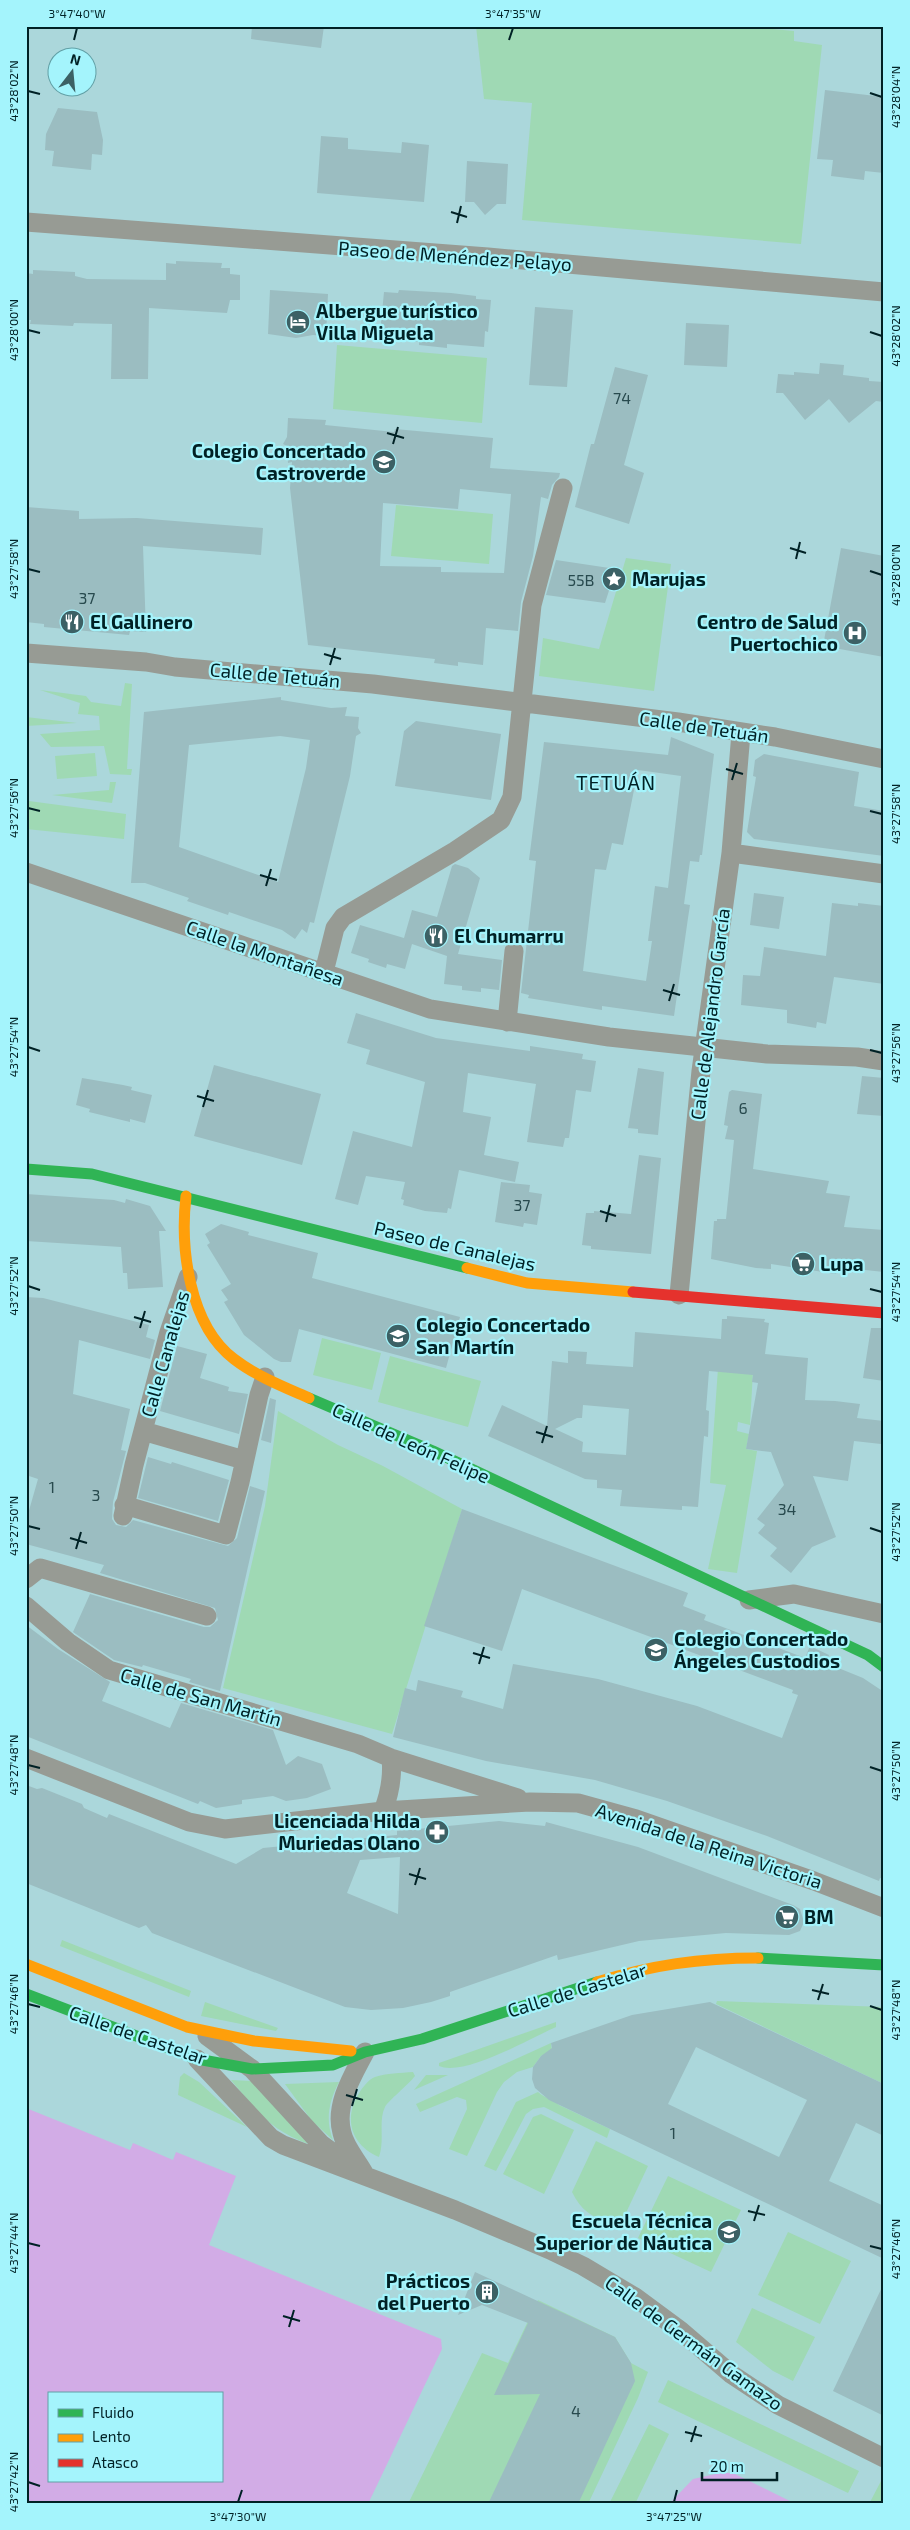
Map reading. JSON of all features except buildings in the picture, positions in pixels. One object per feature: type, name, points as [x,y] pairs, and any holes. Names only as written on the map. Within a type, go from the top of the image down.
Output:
[{"type":"street","name":"Paseo de Menéndez Pelayo","points":[[26,222],[488,257],[884,292]]},
{"type":"street","points":[[324,972],[335,928],[343,916],[455,851],[501,820],[512,797],[532,604],[563,488]]},
{"type":"street","name":"Calle de Tetuán","points":[[26,653],[146,662],[176,667],[373,684],[678,722],[884,759]]},
{"type":"street","name":"Calle de Alejandro García","points":[[679,1295],[705,1046],[731,853],[741,732]]},
{"type":"street","points":[[731,853],[884,874]]},
{"type":"street","name":"Calle la Montañesa","points":[[26,872],[430,1009],[609,1037],[767,1054],[857,1057],[884,1061]]},
{"type":"street","points":[[507,1022],[514,951]]},
{"type":"street","name":"Paseo de Canalejas","points":[[26,1168],[92,1174],[186,1196],[527,1283],[884,1313]]},
{"type":"street","name":"Calle de León Felipe","points":[[186,1196],[182,1217],[188,1277],[199,1307],[215,1338],[230,1356],[293,1391],[433,1451],[868,1655],[884,1666]]},
{"type":"street","name":"Calle Canalejas","points":[[188,1277],[169,1332],[124,1510],[226,1535],[265,1377]]},
{"type":"street","name":"Calle Canalejas","points":[[143,1431],[244,1460]]},
{"type":"street","points":[[26,1579],[40,1568],[106,1579],[207,1616]]},
{"type":"street","points":[[748,1600],[794,1594],[884,1614]]},
{"type":"street","name":"Calle de San Martín","points":[[26,1606],[68,1642],[109,1670],[358,1744],[391,1758]]},
{"type":"street","name":"Avenida de la Reina Victoria","points":[[26,1758],[189,1822],[225,1829],[383,1811],[530,1802],[578,1804],[636,1819],[814,1881],[884,1908]]},
{"type":"street","points":[[383,1811],[390,1792],[393,1774],[391,1758]]},
{"type":"street","name":"Avenida de la Reina Victoria","points":[[391,1758],[530,1802]]},
{"type":"street","name":"Calle de Castelar","points":[[26,1994],[197,2059],[252,2069],[333,2065],[365,2052],[422,2039],[590,1983],[638,1969],[677,1962],[712,1958],[773,1958],[884,1965]]},
{"type":"street","name":"Calle de Castelar","points":[[26,1964],[187,2026],[221,2045],[252,2069]]},
{"type":"street","name":"Calle de Castelar","points":[[187,2026],[254,2041],[365,2052]]},
{"type":"street","points":[[365,2052],[349,2085],[342,2106],[340,2124],[345,2141],[365,2174]]},
{"type":"street","name":"Calle de Germán Gamazo","points":[[197,2059],[271,2138],[297,2152],[365,2174],[550,2250],[583,2266],[635,2297],[681,2331],[731,2374],[778,2405],[884,2458]]},
{"type":"street","name":"Calle de Germán Gamazo","points":[[252,2069],[321,2144],[338,2158],[365,2174]]},
{"type":"green space","points":[[476,26],[713,28],[741,26],[794,31],[794,41],[822,45],[801,244],[522,220],[532,103],[484,99]]},
{"type":"green space","points":[[337,345],[487,358],[482,423],[333,409]]},
{"type":"green space","points":[[396,505],[493,514],[489,564],[391,556]]},
{"type":"green space","points":[[626,558],[671,564],[654,691],[539,676],[543,638],[599,649]]},
{"type":"green space","points":[[125,683],[132,684],[127,769],[132,769],[131,775],[110,774],[104,746],[51,747],[40,734],[100,730],[99,716],[78,714],[80,703],[40,690],[86,696],[91,702],[121,706]]},
{"type":"green space","points":[[26,717],[77,723],[26,726]]},
{"type":"green space","points":[[95,753],[97,776],[57,779],[55,756]]},
{"type":"green space","points":[[110,782],[116,782],[112,803],[52,795],[109,790]]},
{"type":"green space","points":[[26,788],[29,788],[29,801],[126,814],[124,839],[26,829]]},
{"type":"green space","points":[[322,1338],[381,1353],[372,1390],[313,1375]]},
{"type":"green space","points":[[390,1356],[481,1381],[468,1427],[378,1402]]},
{"type":"green space","points":[[718,1368],[753,1371],[750,1425],[738,1422],[737,1431],[749,1434],[746,1449],[757,1451],[737,1573],[708,1569],[726,1485],[710,1483]]},
{"type":"green space","points":[[278,1411],[338,1445],[383,1466],[462,1509],[392,1734],[223,1688],[265,1506]]},
{"type":"green space","points":[[62,1940],[191,1991],[189,1997],[60,1946]]},
{"type":"green space","points":[[717,2001],[884,2007],[884,2084],[716,2004]]},
{"type":"green space","points":[[205,2002],[278,2028],[276,2031],[201,2016]]},
{"type":"green space","points":[[556,2022],[556,2027],[498,2055],[464,2066],[450,2068],[439,2066],[439,2063]]},
{"type":"green space","points":[[551,2043],[552,2051],[541,2056],[533,2067],[517,2072],[504,2082],[497,2092],[467,2156],[449,2149],[467,2109],[466,2100],[457,2097],[420,2112],[416,2104]]},
{"type":"green space","points":[[413,2072],[415,2076],[390,2101],[383,2112],[379,2157],[361,2145],[355,2137],[351,2119],[355,2100],[364,2086],[373,2078],[389,2074]]},
{"type":"green space","points":[[184,2073],[199,2082],[247,2127],[178,2095],[180,2077]]},
{"type":"green space","points":[[426,2075],[448,2075],[414,2090]]},
{"type":"green space","points":[[231,2080],[251,2081],[309,2144],[274,2126]]},
{"type":"green space","points":[[339,2082],[329,2111],[329,2125],[333,2140],[312,2121],[285,2084]]},
{"type":"green space","points":[[538,2092],[559,2105],[610,2129],[607,2138],[544,2107],[533,2109],[526,2114],[496,2171],[484,2166],[516,2102]]},
{"type":"green space","points":[[541,2114],[574,2130],[544,2194],[503,2174],[533,2117]]},
{"type":"green space","points":[[596,2141],[648,2166],[624,2217],[607,2219],[593,2216],[581,2207],[572,2192]]},
{"type":"green space","points":[[668,2176],[741,2210],[711,2272],[638,2238]]},
{"type":"green space","points":[[788,2232],[851,2261],[820,2324],[758,2295]]},
{"type":"green space","points":[[538,2300],[615,2337],[631,2363],[648,2372],[638,2398],[588,2504],[408,2504],[482,2353],[508,2363]]},
{"type":"green space","points":[[752,2308],[815,2337],[793,2381],[773,2371],[736,2342]]},
{"type":"green space","points":[[668,2380],[859,2471],[848,2493],[658,2402]]},
{"type":"green space","points":[[649,2424],[669,2434],[635,2504],[609,2504]]},
{"type":"green space","points":[[881,2481],[884,2483],[884,2504],[869,2504]]},
{"type":"shaded area","points":[[26,2108],[130,2150],[133,2143],[173,2160],[176,2152],[236,2176],[209,2245],[441,2339],[442,2349],[368,2504],[26,2504]]},
{"type":"shaded area","points":[[720,2473],[733,2473],[796,2504],[669,2504],[693,2479]]},
{"type":"traffic: fast","points":[[26,1169],[92,1174],[467,1268]]},
{"type":"traffic: fast","points":[[309,1398],[433,1451],[868,1655],[884,1667]]},
{"type":"traffic: fast","points":[[758,1958],[884,1965]]},
{"type":"traffic: fast","points":[[26,1994],[197,2059],[252,2069],[333,2065],[365,2052],[422,2039],[597,1982]]},
{"type":"traffic: slow","points":[[186,1196],[184,1217],[187,1261],[197,1306],[207,1326],[219,1344],[234,1359],[270,1381],[309,1398]]},
{"type":"traffic: slow","points":[[467,1268],[527,1283],[633,1292]]},
{"type":"traffic: slow","points":[[597,1982],[637,1971],[696,1961],[758,1958]]},
{"type":"traffic: slow","points":[[26,1964],[187,2027],[254,2041],[351,2051]]},
{"type":"traffic: jam","points":[[633,1292],[884,1313]]},
{"type":"place","name":"Albergue turístico Villa Miguela","points":[[298,322]]},
{"type":"place","name":"Colegio Concertado Castroverde","points":[[384,462]]},
{"type":"place","name":"Marujas","points":[[614,579]]},
{"type":"place","name":"El Gallinero","points":[[72,622]]},
{"type":"place","name":"Centro de Salud Puertochico","points":[[855,633]]},
{"type":"place","name":"El Chumarru","points":[[436,936]]},
{"type":"place","name":"Lupa","points":[[803,1264]]},
{"type":"place","name":"Colegio Concertado San Martín","points":[[398,1336]]},
{"type":"place","name":"Colegio Concertado Ángeles Custodios","points":[[656,1650]]},
{"type":"place","name":"Licenciada Hilda Muriedas Olano","points":[[437,1832]]},
{"type":"place","name":"BM","points":[[787,1917]]},
{"type":"place","name":"Escuela Técnica Superior de Náutica","points":[[729,2232]]},
{"type":"place","name":"Prácticos del Puerto","points":[[487,2292]]},
{"type":"district","name":"TETUÁN","points":[[616,783]]}]
